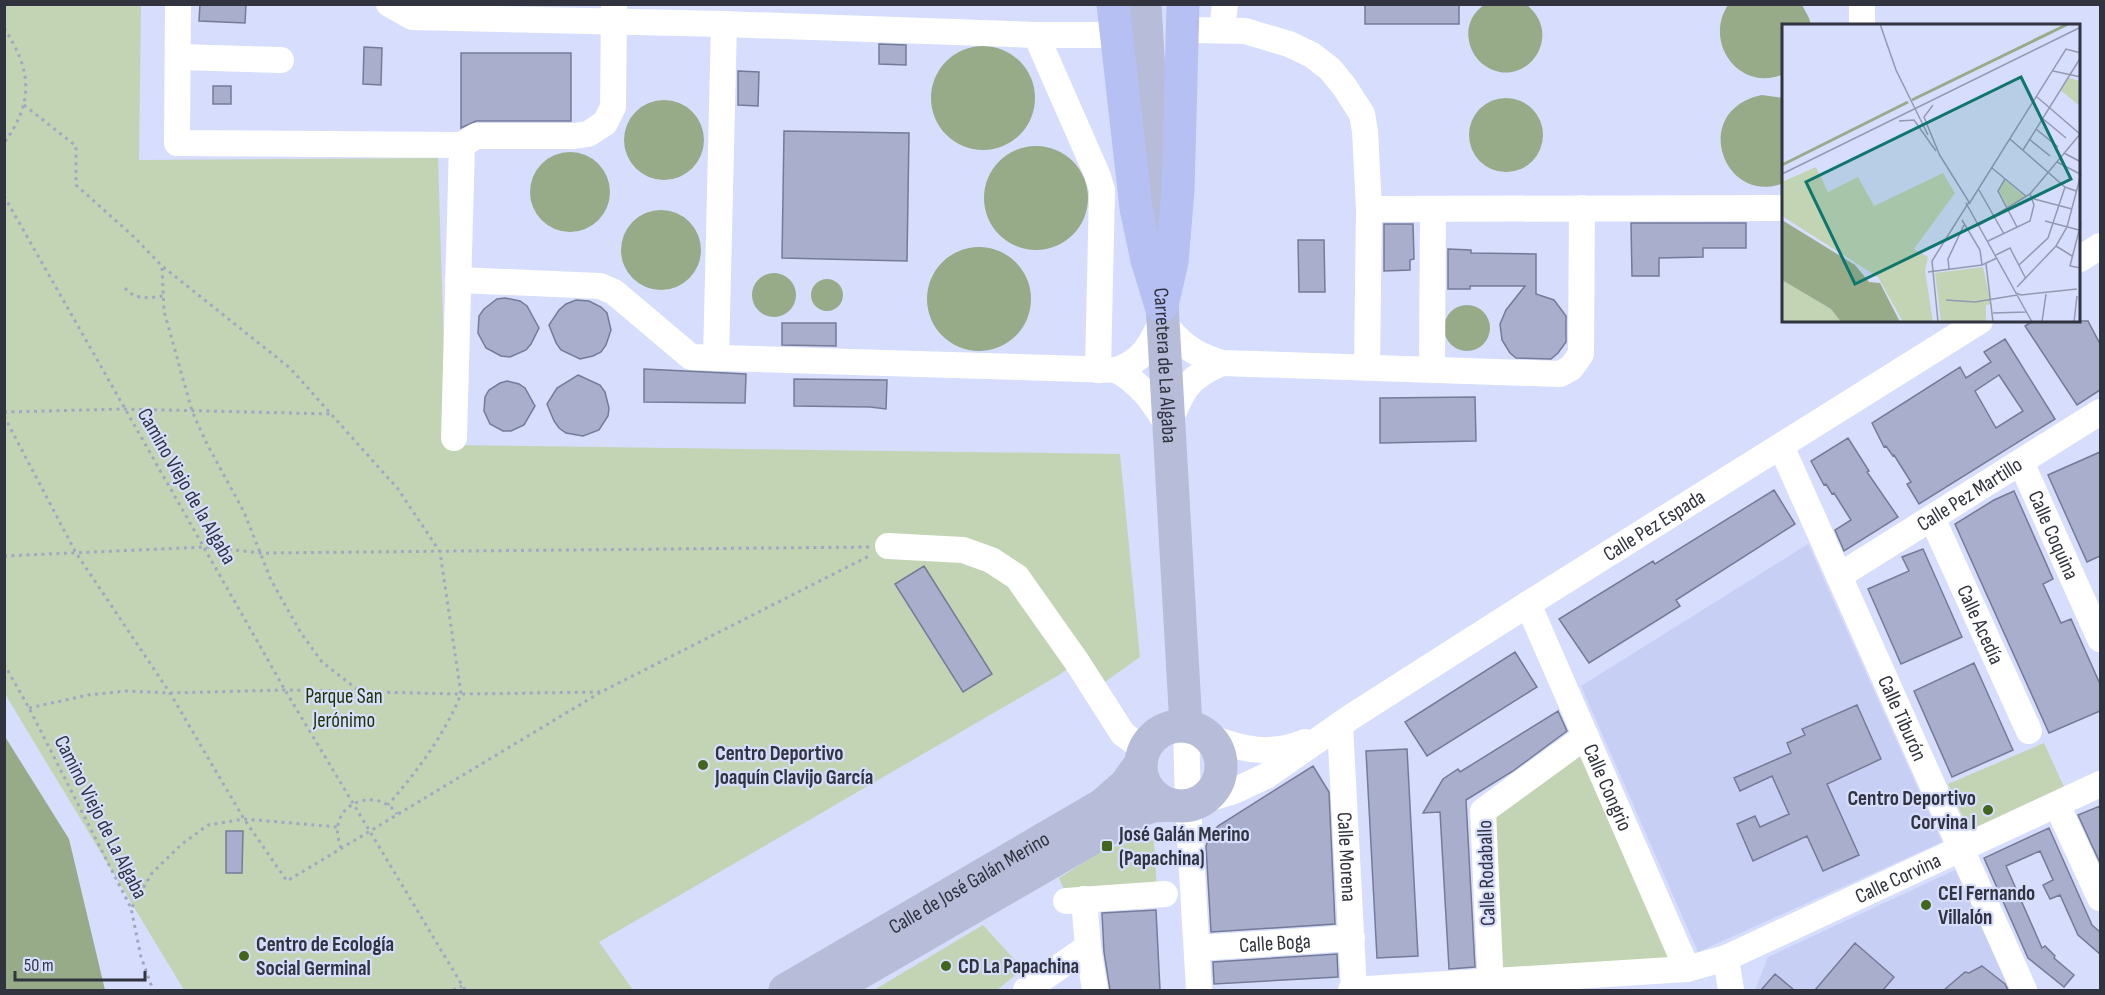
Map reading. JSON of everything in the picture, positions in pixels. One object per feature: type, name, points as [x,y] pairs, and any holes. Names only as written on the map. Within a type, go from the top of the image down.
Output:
[{"type":"highway","points":[[1161,314],[1172,262],[1176,221],[1188,17]]},
{"type":"highway","points":[[1111,20],[1136,208],[1161,314]]},
{"type":"main road","name":"Carretera de La Algaba","points":[[1145,4],[1182,670],[1167,742]]},
{"type":"main road","points":[[1167,742],[1220,755],[1221,766],[1216,786],[1188,804],[1165,803],[1152,793],[1143,779],[1167,742]]},
{"type":"main road","name":"Calle de José Galán Merino","points":[[785,990],[1102,805],[1167,742]]},
{"type":"main road","name":"Calle de José Galán Merino","points":[[830,990],[1141,810],[1153,806],[1188,804]]},
{"type":"street","points":[[178,4],[177,142],[462,145],[476,136],[588,134],[605,123],[613,107],[614,13]]},
{"type":"street","points":[[389,4],[412,17],[614,13],[724,24],[1036,35],[1111,20]]},
{"type":"street","points":[[1222,30],[1225,4]]},
{"type":"street","points":[[1862,4],[1862,24]]},
{"type":"street","points":[[1188,17],[1222,30],[1245,31],[1305,51],[1330,69],[1362,114],[1369,209],[1367,367]]},
{"type":"street","points":[[716,358],[724,24]]},
{"type":"street","points":[[1036,35],[1102,190],[1107,370]]},
{"type":"street","points":[[177,57],[281,60]]},
{"type":"street","points":[[454,438],[462,145]]},
{"type":"street","points":[[1161,314],[1188,350],[1222,363],[1560,374],[1571,368],[1581,354],[1582,208]]},
{"type":"street","points":[[1369,209],[1782,208]]},
{"type":"street","points":[[1432,370],[1433,209]]},
{"type":"street","points":[[2081,258],[2100,246]]},
{"type":"street","points":[[458,280],[600,286],[614,292],[691,357],[1107,370],[1130,366],[1139,359],[1149,347],[1161,314]]},
{"type":"street","name":"Calle Pez Espada","points":[[1188,804],[1234,791],[1266,776],[1335,728],[1528,604],[1978,322]]},
{"type":"street","points":[[1168,426],[1186,387],[1200,372],[1222,363]]},
{"type":"street","points":[[1107,370],[1134,380],[1146,393],[1168,426]]},
{"type":"street","name":"Calle Pez Martillo","points":[[1839,576],[2100,412]]},
{"type":"street","name":"Calle Tiburón","points":[[1781,446],[2024,990]]},
{"type":"street","name":"Calle Coquina","points":[[2021,462],[2100,639]]},
{"type":"street","name":"Calle Acedía","points":[[1932,518],[2029,731]]},
{"type":"street","name":"Calle Pez Espada","points":[[888,546],[963,550],[991,560],[1017,577],[1077,662],[1123,734],[1167,742],[1237,747],[1259,751],[1281,750],[1335,728]]},
{"type":"street","name":"Calle Congrio","points":[[1528,604],[1687,969]]},
{"type":"street","name":"Calle Morena","points":[[1335,728],[1352,938],[1353,990]]},
{"type":"street","name":"Calle Rodaballo","points":[[1490,986],[1483,811],[1586,736]]},
{"type":"street","name":"Calle Corvina","points":[[1353,990],[1490,986],[1687,969],[1726,958],[2100,784]]},
{"type":"street","points":[[1188,804],[1200,990]]},
{"type":"street","points":[[2057,805],[2100,898]]},
{"type":"street","points":[[1095,990],[1088,947],[1075,900],[1165,894]]},
{"type":"street","name":"Calle Boga","points":[[1197,948],[1352,938]]},
{"type":"street","points":[[1026,990],[1088,947]]},
{"type":"street","points":[[1726,958],[1731,990]]},
{"type":"path","points":[[4,28],[19,50],[26,77],[24,105],[15,128],[4,142]]},
{"type":"path","points":[[24,105],[76,146],[76,185],[133,236],[162,266],[290,368],[398,489],[440,552],[461,694],[453,714],[423,763],[388,805]]},
{"type":"path","name":"Camino Viejo de la Algaba","points":[[4,196],[206,547],[285,690],[465,990]]},
{"type":"path","points":[[162,266],[164,310],[192,411],[206,442],[244,512],[276,589],[302,633],[322,662],[359,691]]},
{"type":"path","points":[[125,288],[129,293],[138,296],[148,298],[163,296]]},
{"type":"path","points":[[332,414],[125,409],[4,414],[76,553],[170,693],[244,819],[286,881],[602,692],[888,546]]},
{"type":"path","points":[[4,556],[206,547],[261,553],[888,546]]},
{"type":"path","name":"Camino Viejo de La Algaba","points":[[4,664],[29,708],[131,908],[141,957],[153,990]]},
{"type":"path","points":[[29,708],[57,701],[117,692],[285,690],[461,694],[602,692]]},
{"type":"path","points":[[341,848],[337,836],[341,816],[353,804],[366,800],[377,800],[388,805],[397,814]]},
{"type":"path","points":[[131,908],[152,873],[182,844],[208,825],[244,819],[338,827]]},
{"type":"path","points":[[453,990],[462,986]]},
{"type":"path","points":[[460,990],[462,986]]},
{"type":"shaded area","points":[[1484,5],[1527,5],[1538,18],[1542,32],[1541,45],[1535,57],[1525,67],[1513,72],[1499,72],[1484,65],[1474,54],[1468,36],[1469,26],[1473,16]]},
{"type":"shaded area","points":[[1728,5],[1802,5],[1811,24],[1782,24],[1782,74],[1768,78],[1753,77],[1740,71],[1730,61],[1723,49],[1720,34],[1721,20]]},
{"type":"shaded area","points":[[983,46],[1003,50],[1020,61],[1031,78],[1035,98],[1031,118],[1020,135],[1003,146],[983,150],[963,146],[946,135],[935,118],[931,98],[935,78],[946,61],[963,50]]},
{"type":"shaded area","points":[[1762,95],[1782,98],[1782,183],[1763,187],[1745,181],[1731,170],[1723,154],[1721,136],[1726,118],[1739,104]]},
{"type":"shaded area","points":[[1506,98],[1527,104],[1537,114],[1543,135],[1537,156],[1527,166],[1506,172],[1485,166],[1475,156],[1469,135],[1475,114],[1485,104]]},
{"type":"shaded area","points":[[664,100],[679,103],[692,112],[701,125],[704,140],[701,155],[692,168],[679,177],[664,180],[649,177],[636,168],[627,155],[624,140],[627,125],[636,112],[649,103]]},
{"type":"shaded area","points":[[1036,146],[1056,150],[1073,161],[1084,178],[1088,198],[1084,218],[1073,235],[1056,246],[1036,250],[1016,246],[999,235],[988,218],[984,198],[988,178],[999,161],[1016,150]]},
{"type":"shaded area","points":[[570,152],[585,155],[598,164],[607,177],[610,192],[607,207],[598,220],[585,229],[570,232],[555,229],[542,220],[533,207],[530,192],[533,177],[542,164],[555,155]]},
{"type":"shaded area","points":[[661,210],[676,213],[689,222],[698,235],[701,250],[698,265],[689,278],[676,287],[661,290],[646,287],[633,278],[624,265],[621,250],[624,235],[633,222],[646,213]]},
{"type":"shaded area","points":[[979,247],[999,251],[1016,262],[1027,279],[1031,299],[1027,319],[1016,336],[999,347],[979,351],[959,347],[942,336],[931,319],[927,299],[931,279],[942,262],[959,251]]},
{"type":"shaded area","points":[[774,273],[783,274],[790,279],[795,286],[795,304],[790,311],[783,316],[774,317],[765,316],[758,311],[753,304],[752,295],[753,286],[758,279],[765,274]]},
{"type":"shaded area","points":[[827,279],[838,284],[843,295],[838,306],[827,311],[816,306],[811,295],[816,284]]},
{"type":"shaded area","points":[[1472,305],[1484,311],[1489,319],[1489,337],[1484,345],[1476,350],[1462,351],[1454,348],[1447,341],[1444,323],[1447,315],[1454,308]]},
{"type":"shaded area","points":[[1808,544],[1942,842],[1698,952],[1581,686]]},
{"type":"shaded area","points":[[4,735],[69,839],[105,990],[5,990]]},
{"type":"shaded area","name":"CEI Fernando Villalón","points":[[1955,870],[2007,984],[2012,990],[1755,990],[1768,957]]},
{"type":"green space","name":"Parque San Jerónimo","points":[[5,5],[141,5],[139,160],[438,158],[447,445],[1120,454],[1140,657],[1102,684],[1077,662],[1059,675],[599,942],[633,990],[184,990],[5,694]]},
{"type":"green space","name":"Centro Deportivo Corvina I","points":[[2044,743],[2064,787],[1970,833],[1948,784]]},
{"type":"green space","points":[[1582,748],[1672,959],[1501,968],[1493,815]]},
{"type":"green space","points":[[1154,840],[1157,891],[1067,896],[1059,878],[1100,852],[1130,841]]},
{"type":"green space","name":"CD La Papachina","points":[[983,925],[1023,969],[997,990],[874,990]]},
{"type":"building","points":[[200,4],[246,4],[245,23],[199,21]]},
{"type":"building","points":[[1365,4],[1459,4],[1459,24],[1365,24]]},
{"type":"building","points":[[879,44],[906,45],[906,65],[879,64]]},
{"type":"building","points":[[364,47],[382,48],[381,85],[363,84]]},
{"type":"building","points":[[461,53],[571,53],[571,121],[476,121],[461,128]]},
{"type":"building","points":[[738,71],[759,72],[758,106],[738,105]]},
{"type":"building","points":[[213,86],[231,86],[231,104],[213,104]]},
{"type":"building","points":[[784,131],[909,133],[907,261],[782,258]]},
{"type":"building","points":[[1631,223],[1746,223],[1746,248],[1703,248],[1703,257],[1659,258],[1659,276],[1632,276]]},
{"type":"building","points":[[1384,224],[1413,224],[1414,259],[1410,260],[1410,270],[1384,271]]},
{"type":"building","points":[[1298,240],[1324,240],[1325,292],[1299,292]]},
{"type":"building","points":[[1448,249],[1471,250],[1471,253],[1536,254],[1536,294],[1554,300],[1566,316],[1566,342],[1558,353],[1551,359],[1516,358],[1510,353],[1502,340],[1500,324],[1506,310],[1525,286],[1470,286],[1470,289],[1448,289]]},
{"type":"building","points":[[497,299],[520,301],[527,306],[539,328],[526,350],[510,357],[501,356],[486,348],[478,333],[479,316],[484,309]]},
{"type":"building","points":[[576,300],[589,301],[601,307],[607,313],[611,330],[601,352],[580,359],[561,350],[549,325],[559,310]]},
{"type":"building","points":[[2088,321],[2100,344],[2100,390],[2077,405],[2025,326],[2031,322]]},
{"type":"building","points":[[782,323],[836,323],[836,346],[782,345]]},
{"type":"building","points":[[2005,339],[2055,419],[1919,504],[1907,484],[1911,482],[1894,455],[1886,446],[1884,447],[1872,423],[1960,367],[1966,378],[1991,362],[1984,352]],"holes":[[[1999,375],[2023,411],[1996,428],[1975,391]]]},
{"type":"building","points":[[644,369],[746,374],[745,403],[644,402]]},
{"type":"building","points":[[578,375],[600,385],[605,392],[609,408],[608,416],[599,430],[583,436],[566,433],[559,428],[547,404],[557,388]]},
{"type":"building","points":[[794,379],[887,380],[886,409],[794,406]]},
{"type":"building","points":[[507,381],[525,388],[535,406],[524,425],[511,431],[503,431],[490,424],[484,411],[485,397],[489,390]]},
{"type":"building","points":[[1475,397],[1476,441],[1380,443],[1380,398]]},
{"type":"building","points":[[1848,438],[1869,471],[1867,472],[1898,517],[1844,551],[1835,530],[1851,520],[1834,493],[1832,494],[1826,484],[1824,485],[1811,461]]},
{"type":"building","points":[[2100,452],[2100,556],[2087,562],[2048,475]]},
{"type":"building","points":[[1774,490],[1795,524],[1676,600],[1680,606],[1589,663],[1559,619],[1653,561],[1655,564]]},
{"type":"building","points":[[2014,491],[2053,579],[2043,584],[2061,623],[2071,619],[2100,684],[2100,711],[2049,733],[1955,524],[1994,500]]},
{"type":"building","points":[[1923,549],[1962,637],[1901,664],[1868,589],[1909,571],[1902,557]]},
{"type":"building","points":[[924,566],[992,674],[963,692],[895,584]]},
{"type":"building","points":[[1515,652],[1537,687],[1427,756],[1405,722]]},
{"type":"building","points":[[1974,663],[2013,750],[1952,777],[1914,691]]},
{"type":"building","points":[[1857,705],[1881,759],[1827,784],[1859,855],[1823,871],[1807,836],[1753,861],[1737,824],[1755,816],[1760,827],[1789,814],[1772,776],[1740,791],[1734,778],[1791,753],[1787,743],[1805,735],[1802,729]]},
{"type":"building","points":[[1558,711],[1567,731],[1513,771],[1466,800],[1475,967],[1449,969],[1440,812],[1423,813],[1443,779],[1458,769],[1460,772]]},
{"type":"building","points":[[1407,749],[1418,956],[1377,958],[1366,751]]},
{"type":"building","points":[[1313,766],[1329,792],[1335,924],[1211,932],[1206,846],[1210,835],[1218,826]]},
{"type":"building","points":[[2100,806],[2100,863],[2078,815]]},
{"type":"building","points":[[2049,828],[2092,925],[2100,932],[2100,954],[2078,935],[2060,895],[2050,899],[2043,885],[2053,880],[2040,851],[2006,866],[2042,948],[2045,946],[2055,956],[2054,958],[2074,975],[2064,987],[2028,958],[1984,858]]},
{"type":"building","points":[[226,831],[243,831],[242,873],[226,873]]},
{"type":"building","points":[[1156,910],[1160,990],[1110,990],[1104,952],[1102,913]]},
{"type":"building","points":[[1855,943],[1894,977],[1883,990],[1815,990]]},
{"type":"building","points":[[1337,954],[1338,977],[1214,984],[1213,962]]},
{"type":"building","points":[[1982,966],[2005,984],[2008,990],[1944,990],[1965,972],[1969,973]]},
{"type":"building","points":[[1775,974],[1794,990],[1761,990]]},
{"type":"place","name":"Centro Deportivo Joaquín Clavijo García","points":[[703,765]]},
{"type":"place","name":"Centro Deportivo Corvina I","points":[[1988,810]]},
{"type":"place","name":"José Galán Merino (Papachina)","points":[[1107,846]]},
{"type":"place","name":"CEI Fernando Villalón","points":[[1926,905]]},
{"type":"place","name":"Centro de Ecología Social Germinal","points":[[244,956]]},
{"type":"place","name":"CD La Papachina","points":[[946,966]]}]
